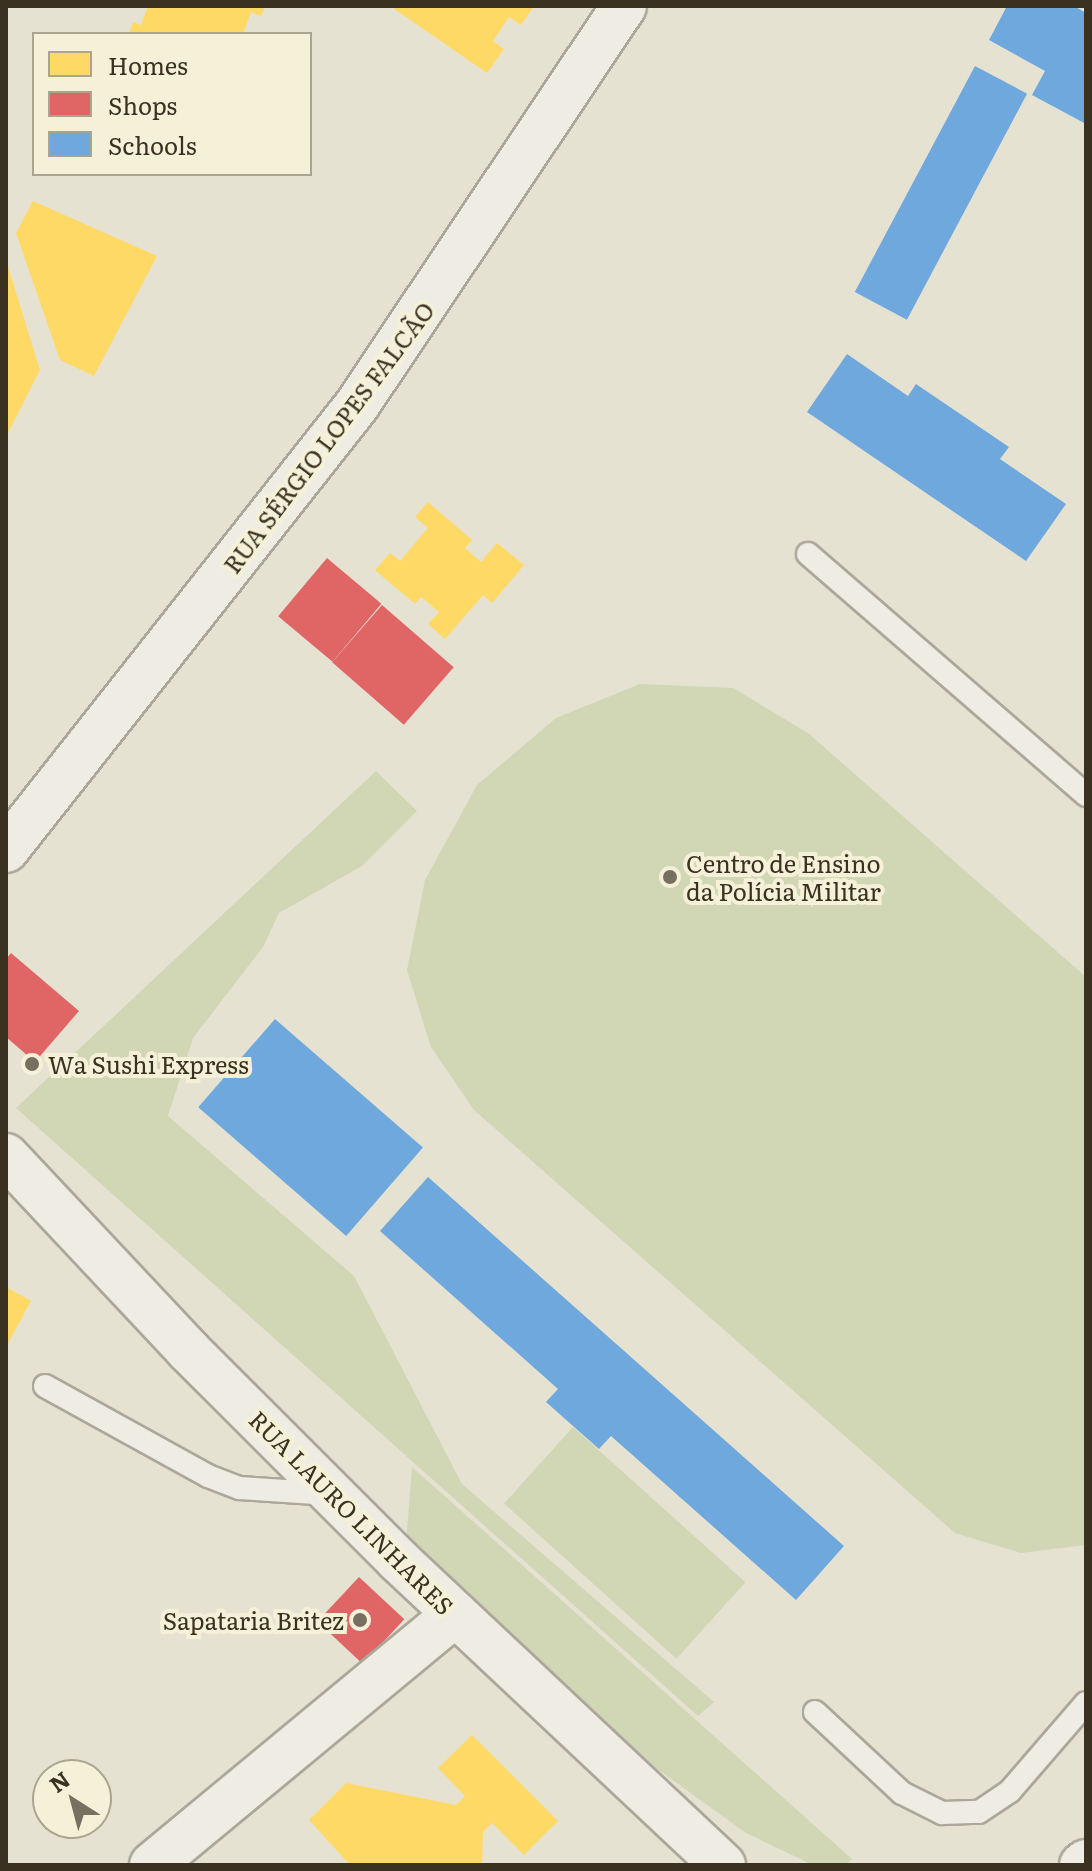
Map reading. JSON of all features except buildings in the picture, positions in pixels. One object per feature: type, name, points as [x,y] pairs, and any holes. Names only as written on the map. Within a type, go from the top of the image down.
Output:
[{"type":"street","name":"RUA SÉRGIO LOPES FALCÃO","points":[[6,850],[357,405],[624,6]]},
{"type":"street","name":"RUA LAURO LINHARES","points":[[6,1156],[188,1350],[332,1494],[455,1614],[722,1861]]},
{"type":"street","points":[[152,1865],[455,1614]]},
{"type":"lane","points":[[808,554],[1086,795]]},
{"type":"lane","points":[[45,1386],[219,1480],[272,1492],[332,1494]]},
{"type":"lane","points":[[815,1712],[902,1793],[942,1813],[979,1812],[1010,1791],[1086,1703]]},
{"type":"green space","points":[[640,684],[733,688],[808,733],[1086,977],[1086,1545],[1021,1553],[955,1533],[474,1110],[431,1047],[407,970],[425,880],[477,785],[556,718]]},
{"type":"green space","points":[[376,771],[417,811],[362,866],[279,913],[263,947],[193,1038],[168,1116],[354,1276],[462,1484],[714,1702],[698,1716],[16,1108]]},
{"type":"green space","points":[[573,1427],[745,1582],[676,1659],[504,1504]]},
{"type":"green space","points":[[412,1467],[852,1859],[846,1865],[813,1865],[746,1833],[642,1758],[406,1544]]},
{"type":"place","name":"Centro de Ensino da Polícia Militar","points":[[670,877]]},
{"type":"place","name":"Wa Sushi Express","points":[[32,1064]]},
{"type":"place","name":"Sapataria Britez","points":[[360,1620]]}]
